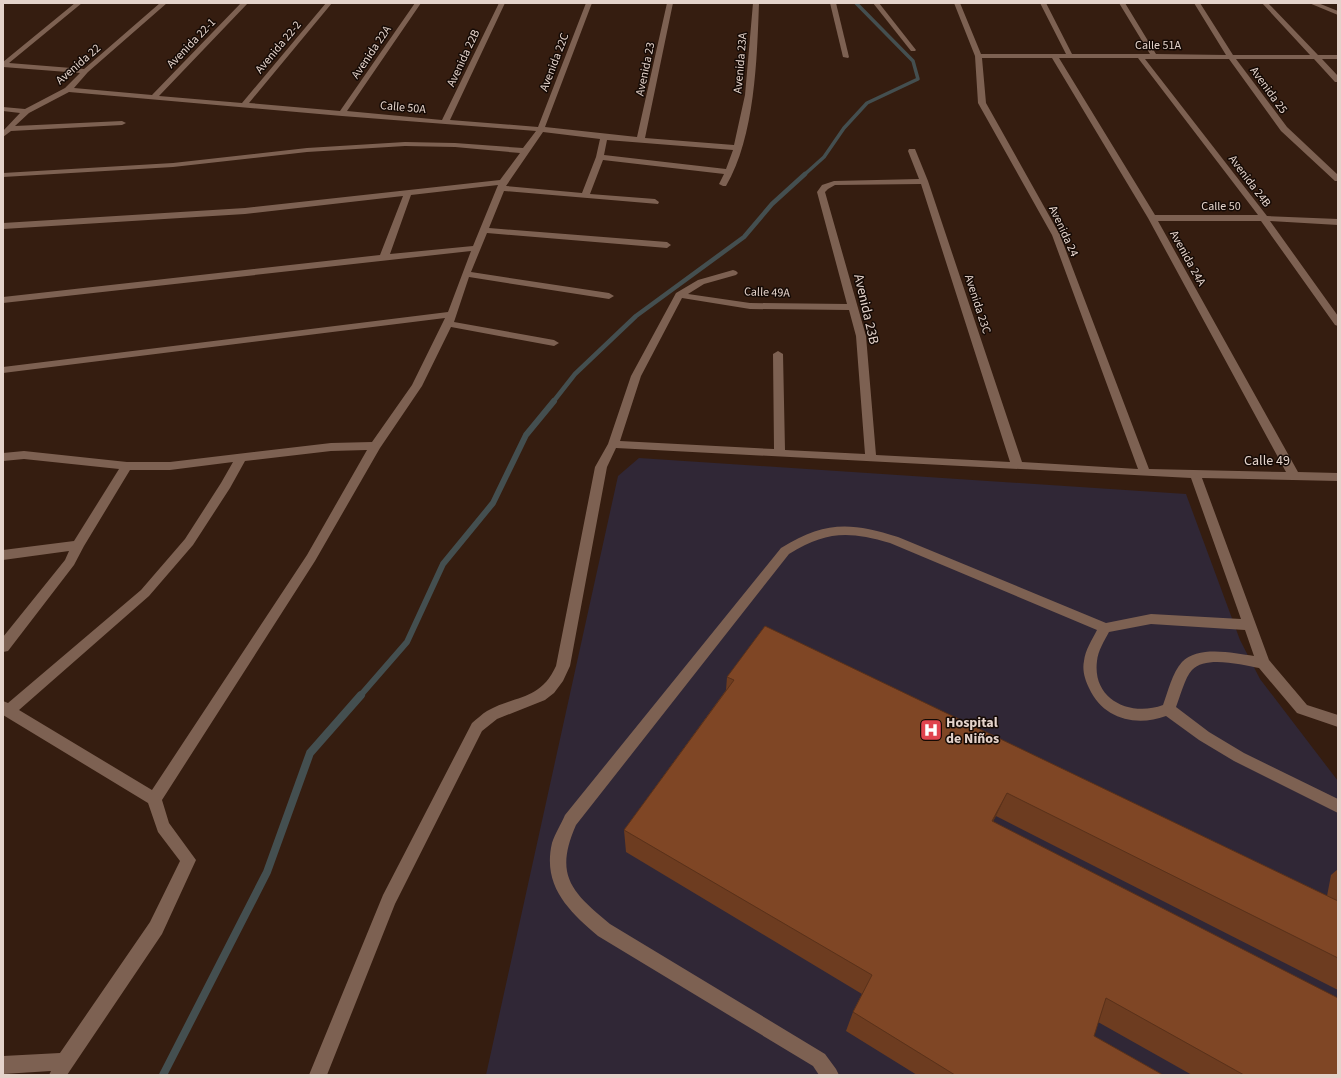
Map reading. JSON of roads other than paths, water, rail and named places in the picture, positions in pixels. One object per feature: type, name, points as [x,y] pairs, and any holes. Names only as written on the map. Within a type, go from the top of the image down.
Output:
[{"type":"street","points":[[3,65],[79,3]]},
{"type":"street","name":"Avenida 22","points":[[3,135],[26,111],[68,90],[86,71],[164,3]]},
{"type":"street","name":"Avenida 22-1","points":[[153,98],[244,3]]},
{"type":"street","name":"Avenida 22-2","points":[[244,105],[329,3]]},
{"type":"street","name":"Avenida 22A","points":[[342,114],[418,3]]},
{"type":"street","name":"Avenida 22B","points":[[445,122],[502,3]]},
{"type":"street","name":"Avenida 22C","points":[[154,799],[311,558],[375,446],[416,386],[450,319],[483,230],[502,185],[541,129],[589,3]]},
{"type":"street","name":"Avenida 23","points":[[641,139],[670,3]]},
{"type":"street","name":"Avenida 23A","points":[[723,184],[729,172],[737,148],[751,88],[756,3]]},
{"type":"street","points":[[833,3],[846,57]]},
{"type":"street","points":[[876,3],[879,9],[892,22],[913,50]]},
{"type":"street","name":"Avenida 24","points":[[957,3],[978,56],[982,103],[1056,235],[1145,473]]},
{"type":"street","points":[[1043,3],[1070,56]]},
{"type":"street","points":[[1122,3],[1154,56]]},
{"type":"street","name":"Avenida 25","points":[[1197,3],[1231,56],[1284,129],[1338,179]]},
{"type":"street","points":[[1265,3],[1338,80]]},
{"type":"street","points":[[1312,3],[1338,12]]},
{"type":"street","name":"Calle 51A","points":[[978,56],[1338,57]]},
{"type":"street","name":"Avenida 24A","points":[[1054,56],[1152,218],[1294,475]]},
{"type":"street","name":"Avenida 24B","points":[[1140,56],[1264,218],[1338,323]]},
{"type":"street","points":[[3,65],[86,71]]},
{"type":"street","name":"Calle 50A","points":[[68,90],[342,114],[541,129],[604,137],[737,148]]},
{"type":"street","points":[[3,109],[26,111]]},
{"type":"street","points":[[10,129],[122,123]]},
{"type":"street","points":[[585,196],[600,157],[604,137]]},
{"type":"street","points":[[3,175],[173,165],[307,150],[405,144],[455,145],[527,151]]},
{"type":"street","name":"Avenida 23C","points":[[912,151],[924,182],[1017,466]]},
{"type":"street","points":[[600,157],[679,164],[729,172]]},
{"type":"street","name":"Avenida 23B","points":[[871,458],[861,336],[821,192],[825,187],[834,183],[924,182]]},
{"type":"street","points":[[3,226],[245,211],[502,185],[585,196],[655,202]]},
{"type":"street","points":[[384,257],[408,194]]},
{"type":"street","name":"Calle 50","points":[[1152,218],[1264,218],[1338,222]]},
{"type":"street","points":[[483,230],[667,245]]},
{"type":"street","points":[[3,300],[477,248]]},
{"type":"street","points":[[318,1075],[389,900],[477,727],[492,715],[540,696],[549,689],[558,677],[563,666],[601,467],[613,444],[636,376],[679,295],[701,282],[733,273]]},
{"type":"street","points":[[466,274],[609,296]]},
{"type":"street","name":"Calle 49A","points":[[679,295],[750,306],[854,307]]},
{"type":"street","points":[[3,370],[450,319],[554,343]]},
{"type":"street","points":[[778,354],[780,453]]},
{"type":"street","name":"Calle 49","points":[[613,444],[1196,476],[1294,475],[1338,477]]},
{"type":"street","points":[[3,457],[24,455],[127,466],[170,466],[240,459],[331,447],[375,446]]},
{"type":"street","points":[[3,1065],[61,1068],[156,928],[188,860],[163,828],[154,799],[5,709],[145,593],[189,542],[226,485],[240,459]]},
{"type":"street","points":[[3,647],[70,562],[78,545],[127,466]]},
{"type":"street","points":[[1196,476],[1263,663],[1302,709],[1338,721]]},
{"type":"street","points":[[830,1075],[819,1060],[604,930],[579,909],[564,889],[558,870],[560,844],[570,820],[785,551],[802,539],[818,533],[850,530],[894,540],[1105,628],[1151,619],[1250,625]]},
{"type":"street","points":[[3,555],[78,545]]},
{"type":"street","points":[[1105,628],[1094,651],[1089,666],[1092,683],[1098,696],[1105,703],[1118,711],[1133,716],[1151,715],[1168,709],[1187,666],[1199,659],[1216,657],[1263,663]]},
{"type":"street","points":[[1168,709],[1204,736],[1239,757],[1338,806]]},
{"type":"waterway","points":[[804,175],[824,157],[844,128],[867,103],[918,79],[913,61],[856,3]]},
{"type":"waterway","points":[[553,402],[575,374],[636,316],[744,237],[772,204],[805,174]]},
{"type":"waterway","points":[[360,696],[407,642],[443,564],[493,503],[526,435],[554,401]]},
{"type":"waterway","points":[[163,1075],[267,872],[310,753],[361,695]]},
{"type":"place","name":"Hospital de Niños","points":[[931,730]]}]
